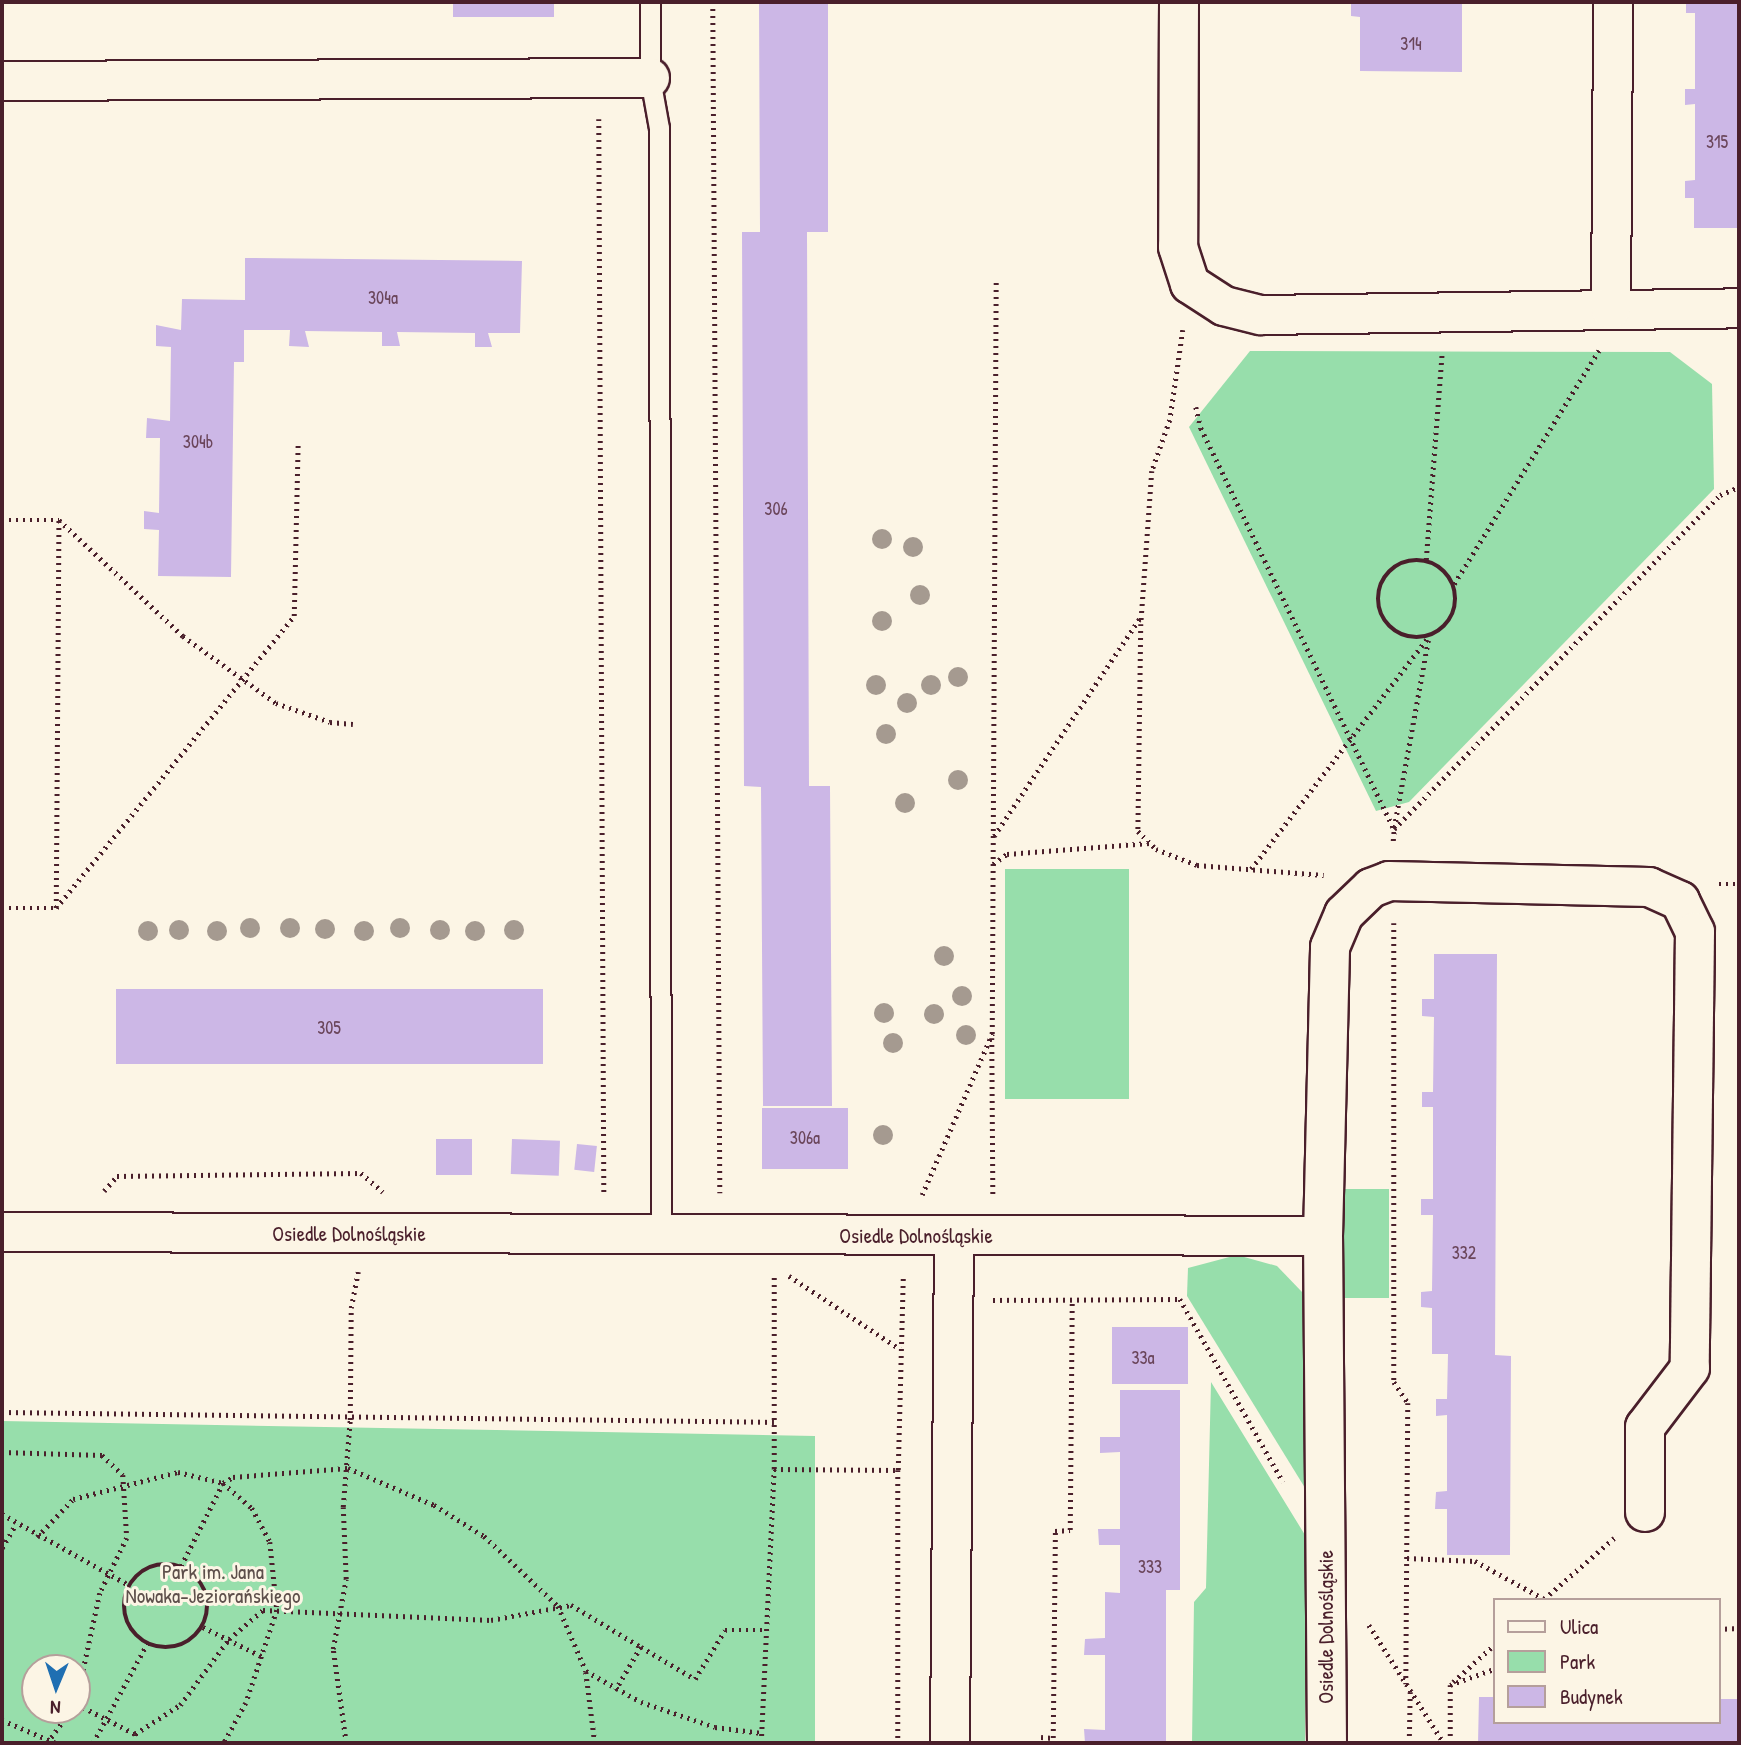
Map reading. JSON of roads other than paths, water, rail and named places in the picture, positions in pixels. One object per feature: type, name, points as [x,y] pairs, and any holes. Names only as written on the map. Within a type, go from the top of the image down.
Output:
[{"type":"street","points":[[1179,2],[1178,247],[1190,284],[1224,306],[1261,315],[1739,308]]},
{"type":"street","points":[[1611,309],[1613,2]]},
{"type":"street","points":[[2,82],[650,78]]},
{"type":"street","points":[[1323,1236],[1330,947],[1344,914],[1371,888],[1389,881],[1649,887],[1680,901],[1695,932],[1690,1368],[1645,1427],[1645,1512]]},
{"type":"street","name":"Osiedle Dolnośląskie","points":[[2,1232],[660,1217],[904,1235],[1323,1236],[1327,1743]]},
{"type":"street","points":[[950,1743],[954,1236]]},
{"type":"lane","points":[[650,2],[650,78],[659,128],[660,1217]]},
{"type":"park label","name":"Park im. Jana Nowaka-Jeziorańskiego","points":[[213,1584]]}]
